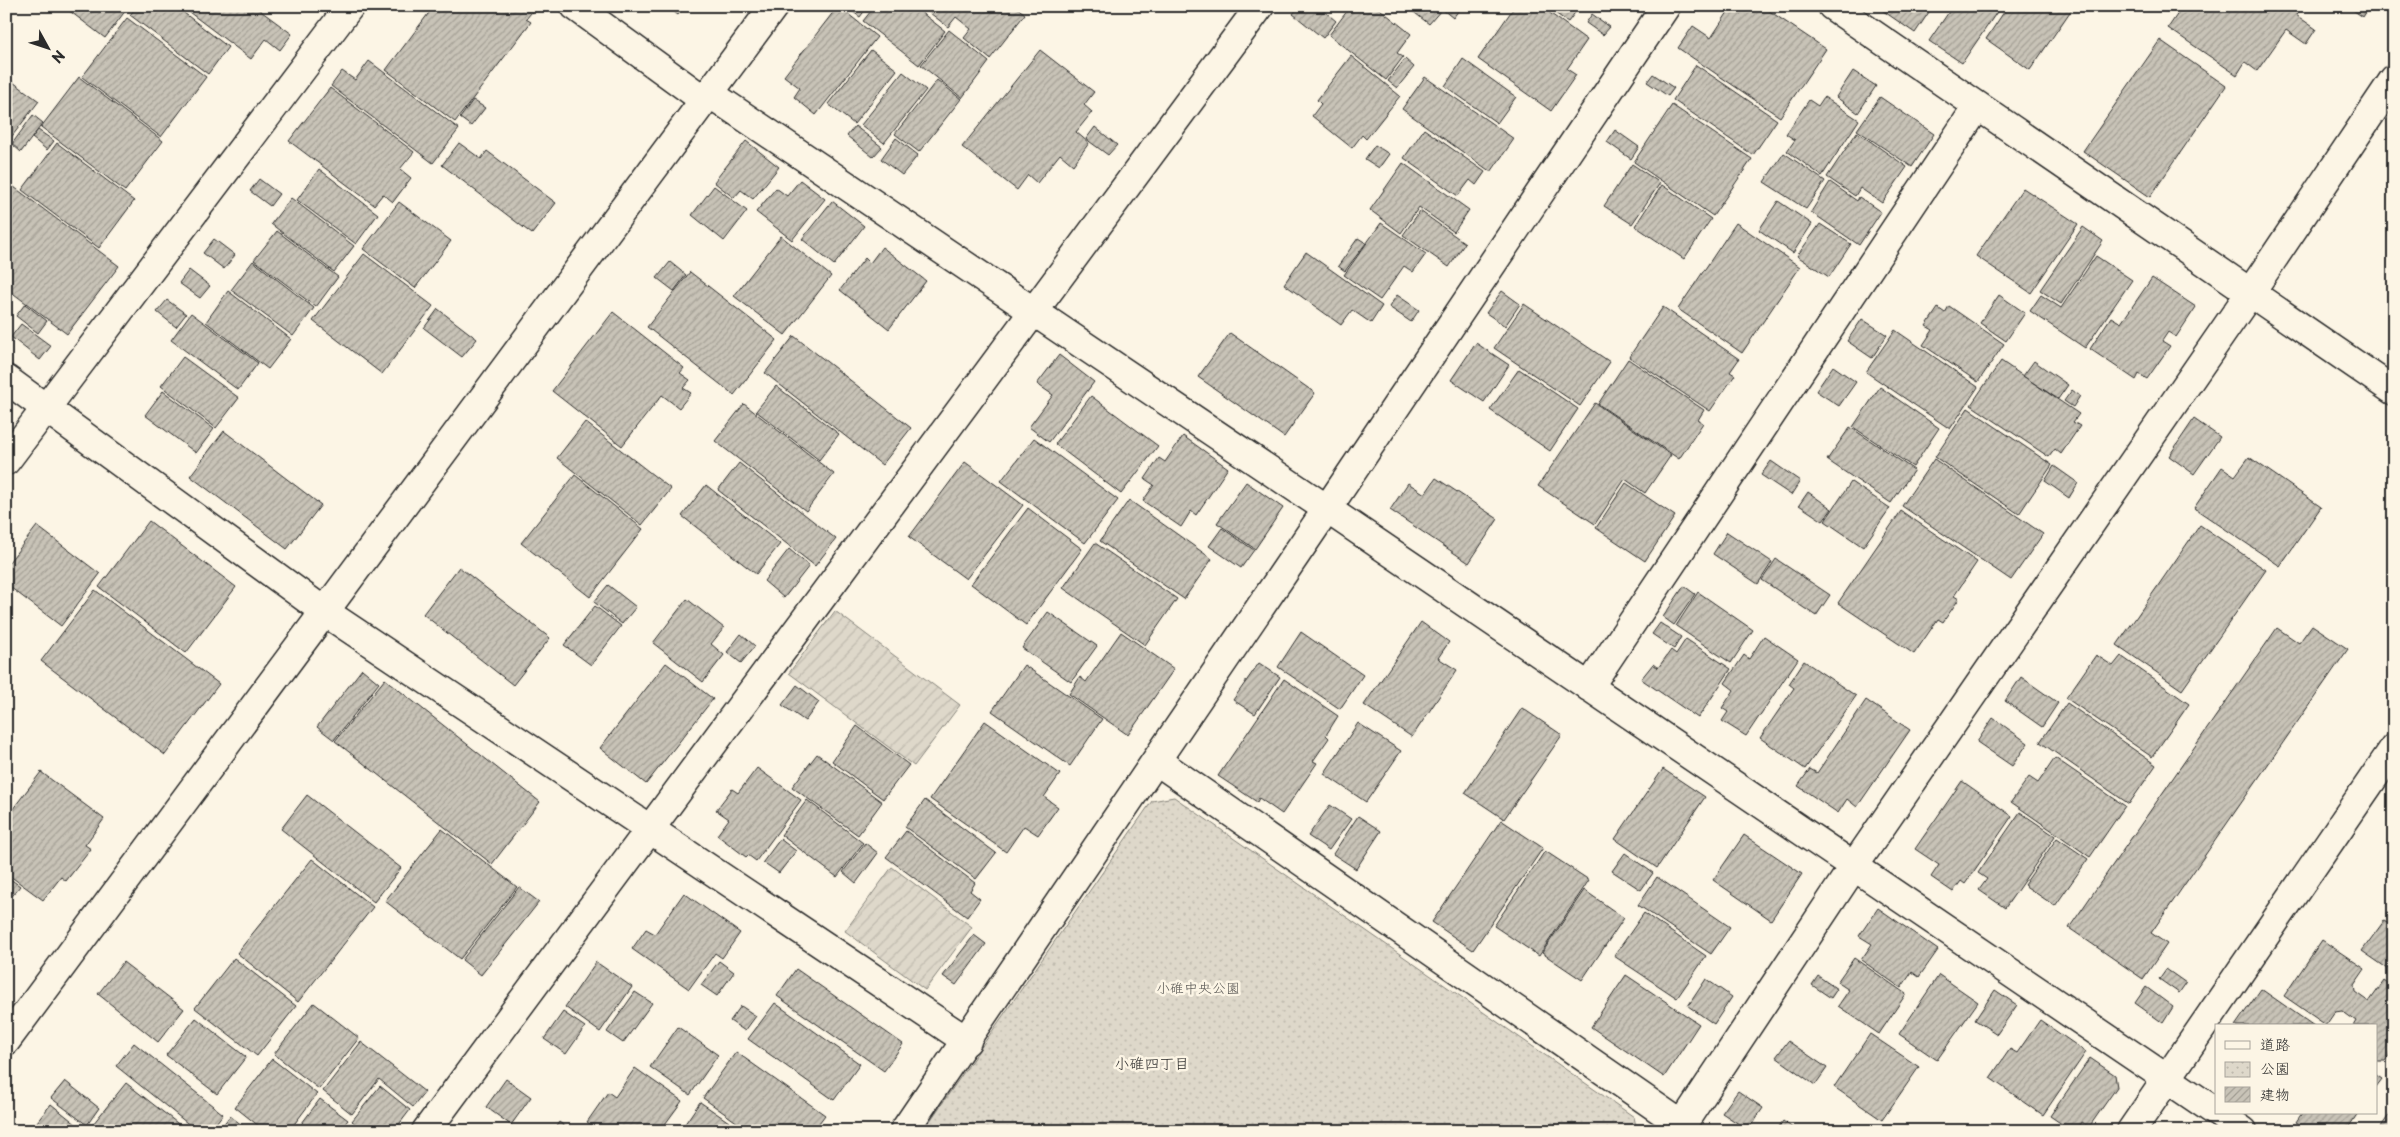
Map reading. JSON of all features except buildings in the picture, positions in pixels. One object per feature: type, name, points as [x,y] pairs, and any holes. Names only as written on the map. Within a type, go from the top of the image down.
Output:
[{"type":"street","points":[[6,461],[350,6]]},
{"type":"street","points":[[574,6],[707,97],[1328,509],[2215,1112]]},
{"type":"street","points":[[6,1041],[774,6]]},
{"type":"street","points":[[426,1131],[1260,6]]},
{"type":"street","points":[[904,1131],[1328,509],[1666,6]]},
{"type":"street","points":[[1832,6],[2394,392]]},
{"type":"street","points":[[1157,761],[1680,1128],[1854,866],[2250,293],[2394,80]]},
{"type":"street","points":[[1589,687],[1977,107]]},
{"type":"street","points":[[6,379],[325,612],[967,1041]]},
{"type":"street","points":[[2131,1131],[2394,748]]},
{"type":"street","points":[[2218,1114],[2244,1131]]},
{"type":"green space","points":[[835,611],[960,705],[914,766],[789,673]]},
{"type":"green space","name":"小碓中央公園","points":[[1174,797],[1634,1117],[1637,1131],[923,1131],[1152,801]]},
{"type":"green space","points":[[892,867],[972,927],[925,990],[845,931]]},
{"type":"district","name":"小碓四丁目","points":[[1152,1064]]}]
